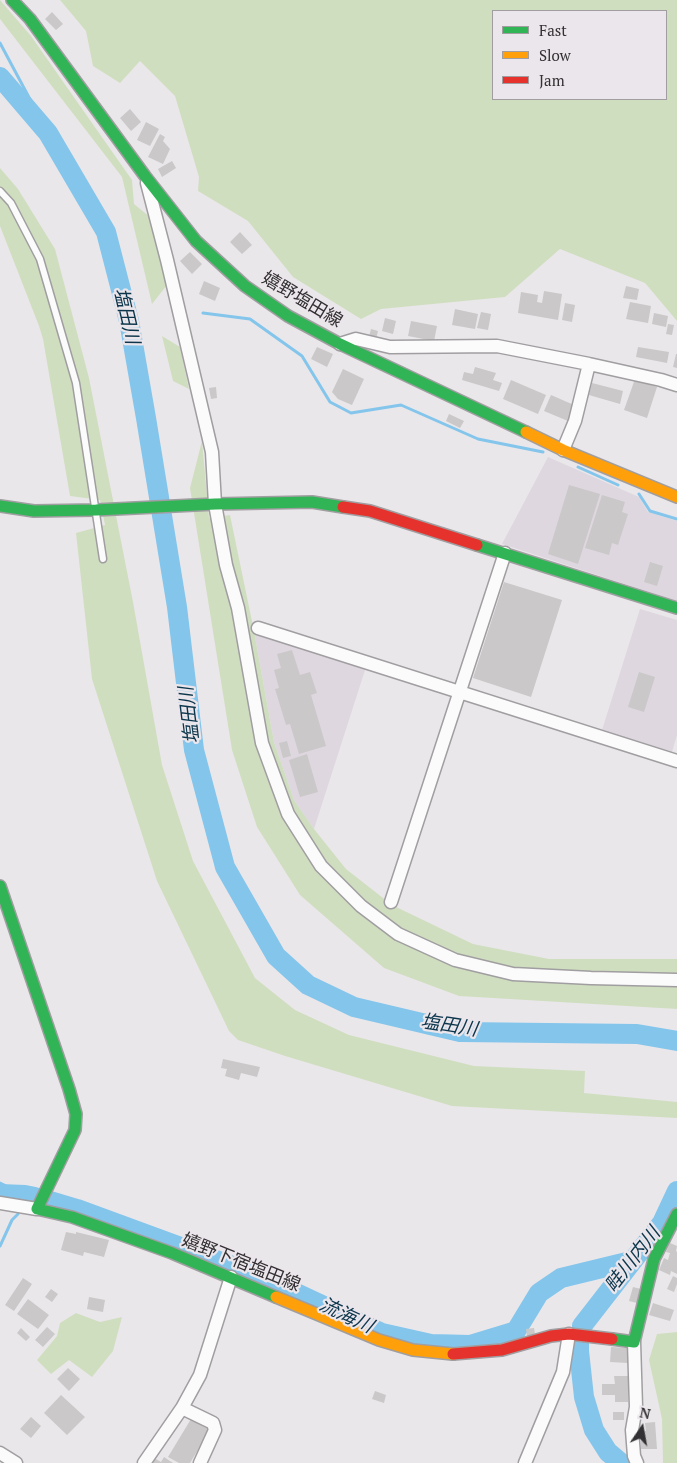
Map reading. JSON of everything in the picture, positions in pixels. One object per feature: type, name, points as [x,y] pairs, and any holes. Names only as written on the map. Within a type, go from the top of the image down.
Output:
[{"type":"main road","name":"嬉野塩田線","points":[[12,0],[30,19],[145,176],[196,241],[245,286],[288,316],[340,344],[563,450],[677,497]]},
{"type":"main road","points":[[0,506],[34,511],[312,502],[370,511],[677,608]]},
{"type":"main road","points":[[0,886],[76,1114],[75,1130],[37,1208]]},
{"type":"main road","name":"嬉野下宿塩田線","points":[[37,1208],[117,1232],[231,1277],[379,1340],[413,1350],[457,1354],[502,1350],[551,1336],[569,1334],[634,1342]]},
{"type":"main road","points":[[634,1342],[654,1259],[677,1214]]},
{"type":"street","points":[[145,176],[167,260],[212,452],[214,504],[226,565],[238,608],[262,743],[288,814],[321,866],[361,906],[398,934],[455,960],[513,974],[677,980]]},
{"type":"street","points":[[340,344],[356,339],[390,347],[497,346],[589,364],[677,385]]},
{"type":"street","points":[[563,450],[575,421],[589,364]]},
{"type":"street","points":[[391,902],[505,553]]},
{"type":"street","points":[[258,628],[677,761]]},
{"type":"street","points":[[0,1203],[37,1208]]},
{"type":"street","points":[[144,1463],[182,1408],[200,1375],[231,1277]]},
{"type":"street","points":[[525,1463],[563,1372],[569,1334]]},
{"type":"street","points":[[634,1342],[636,1407],[632,1430],[634,1456],[637,1463]]},
{"type":"street","points":[[182,1408],[213,1423],[215,1430],[200,1463]]},
{"type":"street","points":[[0,1453],[16,1463]]},
{"type":"lane","points":[[0,191],[11,203],[40,259],[76,383],[103,559]]},
{"type":"shaded area","points":[[548,457],[639,497],[648,512],[677,521],[677,601],[502,544]]},
{"type":"shaded area","points":[[640,609],[677,620],[677,735],[672,752],[602,730]]},
{"type":"shaded area","points":[[254,631],[366,667],[314,829],[294,800],[274,742]]},
{"type":"green space","points":[[0,0],[31,36],[132,180],[134,204],[150,217],[167,285],[152,304],[122,177],[0,19]]},
{"type":"green space","points":[[60,0],[677,0],[677,321],[645,283],[560,249],[505,297],[381,309],[361,319],[293,277],[248,221],[198,191],[199,177],[175,96],[140,61],[120,83],[93,66],[86,31]]},
{"type":"green space","points":[[0,168],[18,189],[55,249],[89,378],[133,602],[162,765],[193,861],[255,978],[295,1010],[349,1035],[474,1066],[585,1071],[584,1093],[677,1102],[677,1118],[452,1106],[285,1056],[238,1040],[229,1031],[157,881],[92,679],[76,533],[105,525],[100,500],[70,496],[43,339],[0,226]]},
{"type":"green space","points":[[162,336],[180,347],[189,389],[173,381]]},
{"type":"green space","points":[[202,441],[209,518],[230,515],[274,742],[294,800],[346,869],[392,905],[473,944],[549,959],[677,959],[677,1009],[459,996],[384,968],[300,895],[257,827],[232,750],[190,488]]},
{"type":"green space","points":[[76,1313],[100,1322],[122,1317],[113,1351],[92,1377],[69,1360],[51,1374],[37,1360],[57,1336],[60,1323]]},
{"type":"green space","points":[[677,1332],[677,1463],[663,1463],[662,1419],[649,1360],[657,1334]]},
{"type":"building","points":[[52,12],[63,24],[56,30],[45,19]]},
{"type":"building","points":[[130,109],[141,122],[131,131],[120,118]]},
{"type":"building","points":[[146,122],[159,129],[150,146],[137,140]]},
{"type":"building","points":[[160,134],[165,137],[163,141],[170,149],[163,164],[148,157]]},
{"type":"building","points":[[172,161],[176,168],[162,177],[158,169]]},
{"type":"building","points":[[240,232],[252,245],[242,254],[230,242]]},
{"type":"building","points":[[190,252],[202,264],[192,274],[180,261]]},
{"type":"building","points":[[204,281],[220,288],[215,301],[199,294]]},
{"type":"building","points":[[626,286],[639,289],[637,300],[623,298]]},
{"type":"building","points":[[544,291],[562,294],[558,320],[518,313],[521,292],[538,295],[537,302],[542,303]]},
{"type":"building","points":[[630,302],[651,306],[648,323],[626,319]]},
{"type":"building","points":[[565,303],[575,305],[572,322],[562,320]]},
{"type":"building","points":[[455,309],[478,314],[475,329],[452,325]]},
{"type":"building","points":[[481,312],[491,314],[488,330],[477,328]]},
{"type":"building","points":[[654,313],[668,316],[666,327],[652,324]]},
{"type":"building","points":[[385,318],[396,321],[393,334],[382,331]]},
{"type":"building","points":[[411,321],[437,326],[434,341],[408,336]]},
{"type":"building","points":[[668,324],[674,325],[672,335],[666,334]]},
{"type":"building","points":[[371,329],[378,331],[376,339],[369,337]]},
{"type":"building","points":[[317,347],[333,354],[327,367],[311,359]]},
{"type":"building","points":[[638,347],[669,352],[667,363],[636,357]]},
{"type":"building","points":[[677,354],[677,368],[673,367]]},
{"type":"building","points":[[475,367],[496,373],[493,380],[502,383],[499,391],[462,380],[464,372],[473,374]]},
{"type":"building","points":[[343,369],[364,379],[352,405],[338,399],[332,392]]},
{"type":"building","points":[[635,379],[657,387],[647,418],[624,410]]},
{"type":"building","points":[[511,380],[546,395],[538,414],[503,399]]},
{"type":"building","points":[[592,383],[623,391],[620,404],[589,395]]},
{"type":"building","points":[[216,387],[217,398],[211,399],[209,388]]},
{"type":"building","points":[[551,395],[574,405],[568,421],[544,411]]},
{"type":"building","points":[[449,414],[464,421],[460,428],[446,421]]},
{"type":"building","points":[[569,485],[600,494],[578,564],[548,554]]},
{"type":"building","points":[[602,495],[625,502],[622,512],[628,514],[618,545],[612,543],[609,555],[585,548]]},
{"type":"building","points":[[650,562],[663,566],[657,586],[644,582]]},
{"type":"building","points":[[504,582],[562,600],[531,697],[473,678]]},
{"type":"building","points":[[292,650],[300,675],[310,672],[317,693],[311,695],[326,746],[299,754],[290,724],[286,725],[275,689],[279,688],[274,670],[281,668],[277,654]]},
{"type":"building","points":[[639,672],[655,677],[644,712],[628,707]]},
{"type":"building","points":[[287,741],[291,756],[283,758],[279,743]]},
{"type":"building","points":[[307,754],[318,792],[300,797],[289,760]]},
{"type":"building","points":[[223,1059],[260,1067],[257,1077],[241,1073],[239,1080],[225,1076],[227,1069],[221,1068]]},
{"type":"building","points":[[66,1232],[76,1234],[76,1232],[109,1240],[104,1257],[84,1252],[83,1256],[61,1250]]},
{"type":"building","points":[[670,1243],[677,1246],[677,1274],[671,1271],[670,1275],[659,1270],[664,1258],[668,1260],[670,1253],[666,1252]]},
{"type":"building","points":[[673,1276],[677,1278],[674,1292],[667,1289]]},
{"type":"building","points":[[23,1278],[32,1284],[14,1311],[5,1305]]},
{"type":"building","points":[[633,1287],[641,1289],[637,1303],[629,1301]]},
{"type":"building","points":[[51,1289],[58,1294],[52,1302],[45,1297]]},
{"type":"building","points":[[89,1297],[105,1300],[103,1312],[87,1309]]},
{"type":"building","points":[[28,1299],[49,1315],[38,1329],[17,1314]]},
{"type":"building","points":[[653,1303],[674,1310],[670,1321],[649,1315]]},
{"type":"building","points":[[47,1327],[55,1334],[43,1347],[35,1340]]},
{"type":"building","points":[[21,1328],[30,1337],[26,1341],[17,1333]]},
{"type":"building","points":[[534,1328],[535,1334],[527,1336],[526,1329]]},
{"type":"building","points":[[611,1347],[629,1348],[628,1363],[610,1362]]},
{"type":"building","points":[[68,1368],[80,1379],[69,1391],[57,1379]]},
{"type":"building","points":[[614,1376],[628,1376],[628,1402],[615,1402],[615,1395],[602,1395],[602,1384],[615,1384]]},
{"type":"building","points":[[375,1391],[386,1395],[384,1403],[372,1399]]},
{"type":"building","points":[[61,1395],[85,1417],[67,1435],[44,1413]]},
{"type":"building","points":[[613,1412],[624,1412],[624,1420],[613,1420]]},
{"type":"building","points":[[31,1417],[41,1426],[31,1438],[20,1429]]},
{"type":"building","points":[[191,1419],[210,1430],[190,1463],[179,1463],[168,1457]]},
{"type":"building","points":[[655,1422],[657,1449],[641,1449],[641,1431],[646,1431],[645,1423]]},
{"type":"building","points":[[164,1457],[173,1463],[150,1463],[154,1458],[161,1462]]},
{"type":"waterway","points":[[0,43],[48,133]]},
{"type":"waterway","name":"塩田川","points":[[0,77],[48,133],[106,232],[129,321],[146,418],[177,607],[194,750],[225,867],[276,956],[308,985],[354,1007],[460,1032],[637,1034],[677,1041]]},
{"type":"waterway","points":[[203,313],[250,319],[302,356],[330,402],[351,413],[401,405],[478,439],[543,452]]},
{"type":"waterway","points":[[578,467],[618,485]]},
{"type":"waterway","points":[[639,494],[650,511],[677,519]]},
{"type":"waterway","points":[[0,1183],[25,1195]]},
{"type":"waterway","name":"畦川内川","points":[[582,1326],[662,1223],[677,1191]]},
{"type":"waterway","name":"流海川","points":[[0,1194],[35,1197]]},
{"type":"waterway","name":"流海川","points":[[47,1200],[77,1209],[262,1277],[382,1333],[431,1344],[470,1345],[516,1331],[539,1293],[561,1278],[631,1261]]},
{"type":"waterway","points":[[0,1246],[12,1220],[18,1214]]},
{"type":"waterway","name":"畦川内川","points":[[579,1340],[584,1397],[594,1430],[608,1452],[621,1463]]},
{"type":"traffic: fast","points":[[12,0],[30,19],[145,176],[196,241],[245,286],[288,316],[340,344],[526,432]]},
{"type":"traffic: fast","points":[[0,506],[34,511],[312,502],[343,507]]},
{"type":"traffic: fast","points":[[477,545],[677,608]]},
{"type":"traffic: fast","points":[[0,886],[76,1114],[75,1130],[37,1209],[72,1217],[172,1253],[276,1297]]},
{"type":"traffic: fast","points":[[612,1339],[634,1342],[654,1259],[677,1214]]},
{"type":"traffic: slow","points":[[526,432],[563,450],[677,497]]},
{"type":"traffic: slow","points":[[276,1297],[379,1340],[413,1350],[453,1354]]},
{"type":"traffic: jam","points":[[343,507],[370,511],[477,545]]},
{"type":"traffic: jam","points":[[453,1354],[502,1350],[551,1336],[569,1334],[612,1339]]}]
